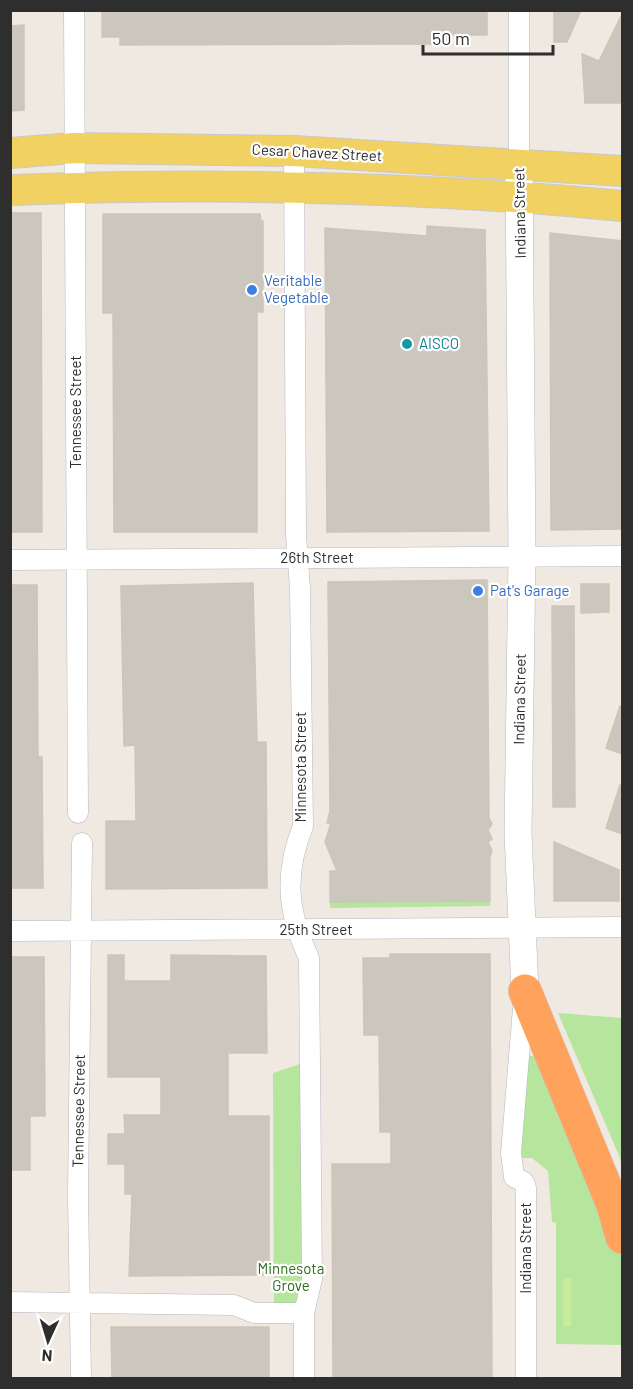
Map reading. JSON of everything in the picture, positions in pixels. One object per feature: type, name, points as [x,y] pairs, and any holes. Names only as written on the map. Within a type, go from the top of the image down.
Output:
[{"type":"highway","points":[[525,991],[596,1162],[622,1238]]},
{"type":"main road","name":"Cesar Chavez Street","points":[[10,153],[75,148],[294,150],[622,171]]},
{"type":"main road","name":"Indiana Street","points":[[519,164],[522,557],[518,832],[525,991]]},
{"type":"main road","points":[[10,190],[294,187],[520,198],[622,206]]},
{"type":"street","name":"Tennessee Street","points":[[74,10],[78,813]]},
{"type":"street","name":"Indiana Street","points":[[519,10],[519,164]]},
{"type":"street","name":"Minnesota Street","points":[[294,150],[303,826],[291,855],[291,903],[296,930],[309,958],[312,1279],[304,1313],[304,1378]]},
{"type":"street","name":"26th Street","points":[[10,560],[622,556]]},
{"type":"street","name":"Tennessee Street","points":[[81,1378],[78,1303],[82,843]]},
{"type":"street","name":"25th Street","points":[[10,931],[622,927]]},
{"type":"street","name":"Indiana Street","points":[[525,991],[519,1031],[511,1154],[514,1177],[524,1182],[526,1188],[526,1378]]},
{"type":"street","points":[[10,1302],[234,1305],[254,1312],[304,1313]]},
{"type":"green space","points":[[490,901],[490,906],[330,908],[330,902]]},
{"type":"green space","points":[[558,1013],[622,1018],[622,1169],[620,1158]]},
{"type":"green space","points":[[529,1056],[534,1056],[622,1204],[622,1345],[556,1344],[556,1223],[552,1222],[548,1171],[532,1158],[520,1158]]},
{"type":"green space","name":"Minnesota Grove","points":[[303,1063],[306,1282],[301,1297],[287,1309],[274,1309],[273,1073]]},
{"type":"green space","points":[[563,1278],[571,1278],[571,1326],[563,1326]]},
{"type":"building","points":[[102,10],[487,10],[487,35],[448,35],[448,44],[120,45],[120,37],[102,37]]},
{"type":"building","points":[[554,10],[581,10],[567,42],[554,42]]},
{"type":"building","points":[[622,14],[622,103],[585,103],[582,54],[599,61]]},
{"type":"building","points":[[24,25],[24,110],[10,111],[10,26]]},
{"type":"building","points":[[10,213],[41,213],[42,532],[10,532]]},
{"type":"building","points":[[103,214],[260,214],[261,221],[263,221],[263,312],[257,312],[257,532],[114,532],[113,313],[103,313]]},
{"type":"building","points":[[427,226],[485,230],[489,531],[327,532],[325,228],[427,236]]},
{"type":"building","points":[[550,233],[622,241],[622,529],[551,530]]},
{"type":"building","points":[[487,580],[489,818],[492,824],[488,830],[492,839],[488,842],[492,851],[490,901],[330,902],[330,871],[337,871],[325,842],[331,823],[327,823],[330,811],[328,582]]},
{"type":"building","points":[[253,583],[257,742],[266,742],[267,888],[106,889],[106,821],[136,821],[135,745],[124,746],[121,586]]},
{"type":"building","points":[[581,584],[609,584],[609,612],[581,613]]},
{"type":"building","points":[[10,585],[37,585],[38,757],[42,757],[43,888],[10,888]]},
{"type":"building","points":[[552,606],[574,606],[575,807],[553,807]]},
{"type":"building","points":[[620,706],[622,707],[622,754],[606,748]]},
{"type":"building","points":[[620,785],[622,786],[622,834],[606,828]]},
{"type":"building","points":[[554,842],[619,870],[619,901],[554,901]]},
{"type":"building","points":[[390,954],[490,954],[492,1378],[333,1378],[332,1164],[391,1164],[391,1132],[380,1132],[379,1035],[364,1035],[363,958],[390,958]]},
{"type":"building","points":[[108,955],[124,955],[124,981],[171,981],[171,955],[266,956],[267,1053],[228,1053],[228,1116],[269,1116],[269,1275],[129,1276],[132,1194],[125,1194],[125,1164],[108,1164],[108,1134],[125,1134],[124,1115],[161,1115],[161,1077],[108,1077]]},
{"type":"building","points":[[10,957],[44,957],[45,1116],[30,1116],[30,1170],[10,1170]]},
{"type":"building","points":[[111,1327],[269,1327],[269,1378],[112,1378]]},
{"type":"place","name":"Veritable Vegetable","points":[[252,290]]},
{"type":"place","name":"AISCO","points":[[407,344]]},
{"type":"place","name":"Pat's Garage","points":[[478,591]]}]
